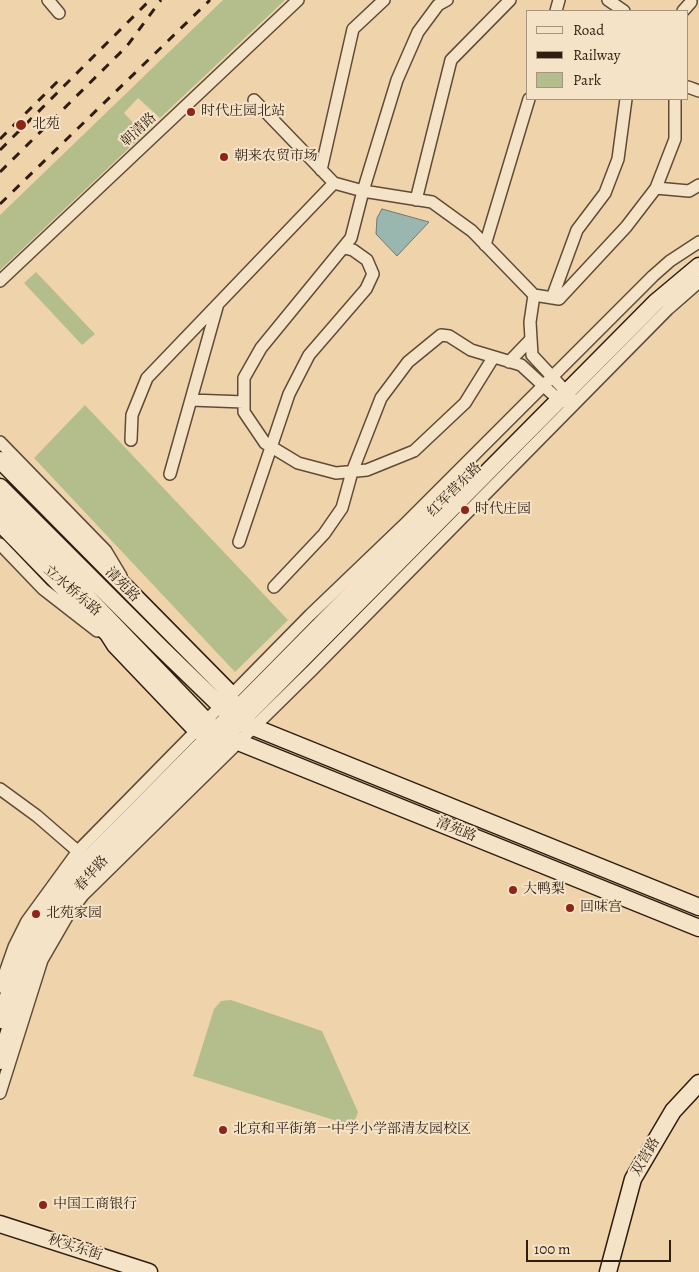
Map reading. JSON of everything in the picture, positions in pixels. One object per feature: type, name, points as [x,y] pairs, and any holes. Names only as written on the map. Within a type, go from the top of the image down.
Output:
[{"type":"street","points":[[48,0],[59,13]]},
{"type":"street","name":"朝清路","points":[[0,282],[298,0]]},
{"type":"street","points":[[321,170],[353,29],[384,0]]},
{"type":"street","points":[[447,0],[438,5],[418,32],[397,80],[363,191],[351,238],[261,348],[244,378],[244,412],[265,443],[298,463],[336,473],[367,470],[414,451],[465,403],[492,358]]},
{"type":"street","points":[[416,200],[451,60],[510,0]]},
{"type":"street","points":[[608,0],[623,7]]},
{"type":"street","points":[[684,10],[691,2]]},
{"type":"street","points":[[254,100],[334,183],[363,191],[432,202],[472,231],[534,296],[559,299],[626,227],[656,188],[675,140],[675,100]]},
{"type":"street","points":[[485,245],[529,100]]},
{"type":"street","points":[[552,298],[577,230],[605,193],[618,160],[626,100]]},
{"type":"street","points":[[131,440],[132,415],[147,378],[334,183]]},
{"type":"street","points":[[656,188],[690,191],[699,185]]},
{"type":"street","points":[[0,1093],[35,977],[54,937],[83,895],[216,732],[558,391],[653,276],[670,261],[699,242]]},
{"type":"street","points":[[239,542],[289,394],[309,355],[366,289],[373,274],[367,260],[353,250],[344,248]]},
{"type":"street","name":"红军营东路","points":[[216,732],[558,391],[649,295],[699,254]]},
{"type":"street","name":"红军营东路","points":[[558,391],[656,302],[699,266]]},
{"type":"street","points":[[558,391],[668,309],[699,282]]},
{"type":"street","points":[[534,296],[530,322],[532,355],[558,391]]},
{"type":"street","points":[[170,474],[218,304]]},
{"type":"street","points":[[274,587],[324,534],[342,508],[352,472],[381,398],[408,362],[441,335],[450,336],[472,350],[492,358],[521,365],[558,391]]},
{"type":"street","points":[[509,362],[531,339]]},
{"type":"street","points":[[191,400],[244,402]]},
{"type":"street","points":[[0,442],[106,551],[160,647]]},
{"type":"street","name":"清苑路","points":[[0,460],[130,593],[235,713]]},
{"type":"street","name":"清苑路","points":[[0,487],[160,647],[235,713],[699,907]]},
{"type":"street","name":"清苑路","points":[[0,506],[138,648],[216,732]]},
{"type":"street","name":"清苑路","points":[[0,523],[108,634],[115,645],[216,732],[699,928]]},
{"type":"street","name":"立水桥东路","points":[[0,544],[43,589],[99,633],[108,634]]},
{"type":"street","points":[[108,634],[138,648]]},
{"type":"street","name":"春华路","points":[[0,1020],[18,962],[33,930],[82,855],[216,732]]},
{"type":"street","name":"春华路","points":[[0,1061],[30,964],[53,919],[216,732]]},
{"type":"street","points":[[0,789],[37,816],[82,855],[27,921],[14,947],[0,986]]},
{"type":"street","name":"双营路","points":[[608,1272],[633,1179],[674,1111],[699,1083]]},
{"type":"street","name":"秋实东街","points":[[0,1224],[149,1272]]},
{"type":"green space","points":[[223,0],[285,0],[160,118],[138,98],[124,113],[144,134],[0,270],[0,215]]},
{"type":"green space","points":[[36,272],[95,334],[82,345],[24,283]]},
{"type":"green space","points":[[85,405],[288,620],[235,672],[34,458]]},
{"type":"green space","points":[[231,1000],[322,1031],[358,1112],[353,1126],[193,1076],[214,1009],[221,1001]]},
{"type":"water","points":[[382,209],[429,222],[397,256],[376,234],[377,218]]},
{"type":"railway","points":[[0,150],[150,0]]},
{"type":"railway","points":[[0,172],[127,46],[161,0]]},
{"type":"railway","points":[[0,204],[210,0]]},
{"type":"railway","points":[[0,139],[61,78]]},
{"type":"place","name":"时代庄园北站","points":[[191,112]]},
{"type":"place","name":"北苑","points":[[21,125]]},
{"type":"place","name":"朝来农贸市场","points":[[224,157]]},
{"type":"place","name":"时代庄园","points":[[465,510]]},
{"type":"place","name":"大鸭梨","points":[[513,890]]},
{"type":"place","name":"回味宫","points":[[570,908]]},
{"type":"place","name":"北苑家园","points":[[36,914]]},
{"type":"place","name":"北京和平街第一中学小学部清友园校区","points":[[223,1130]]},
{"type":"place","name":"中国工商银行","points":[[43,1205]]}]
